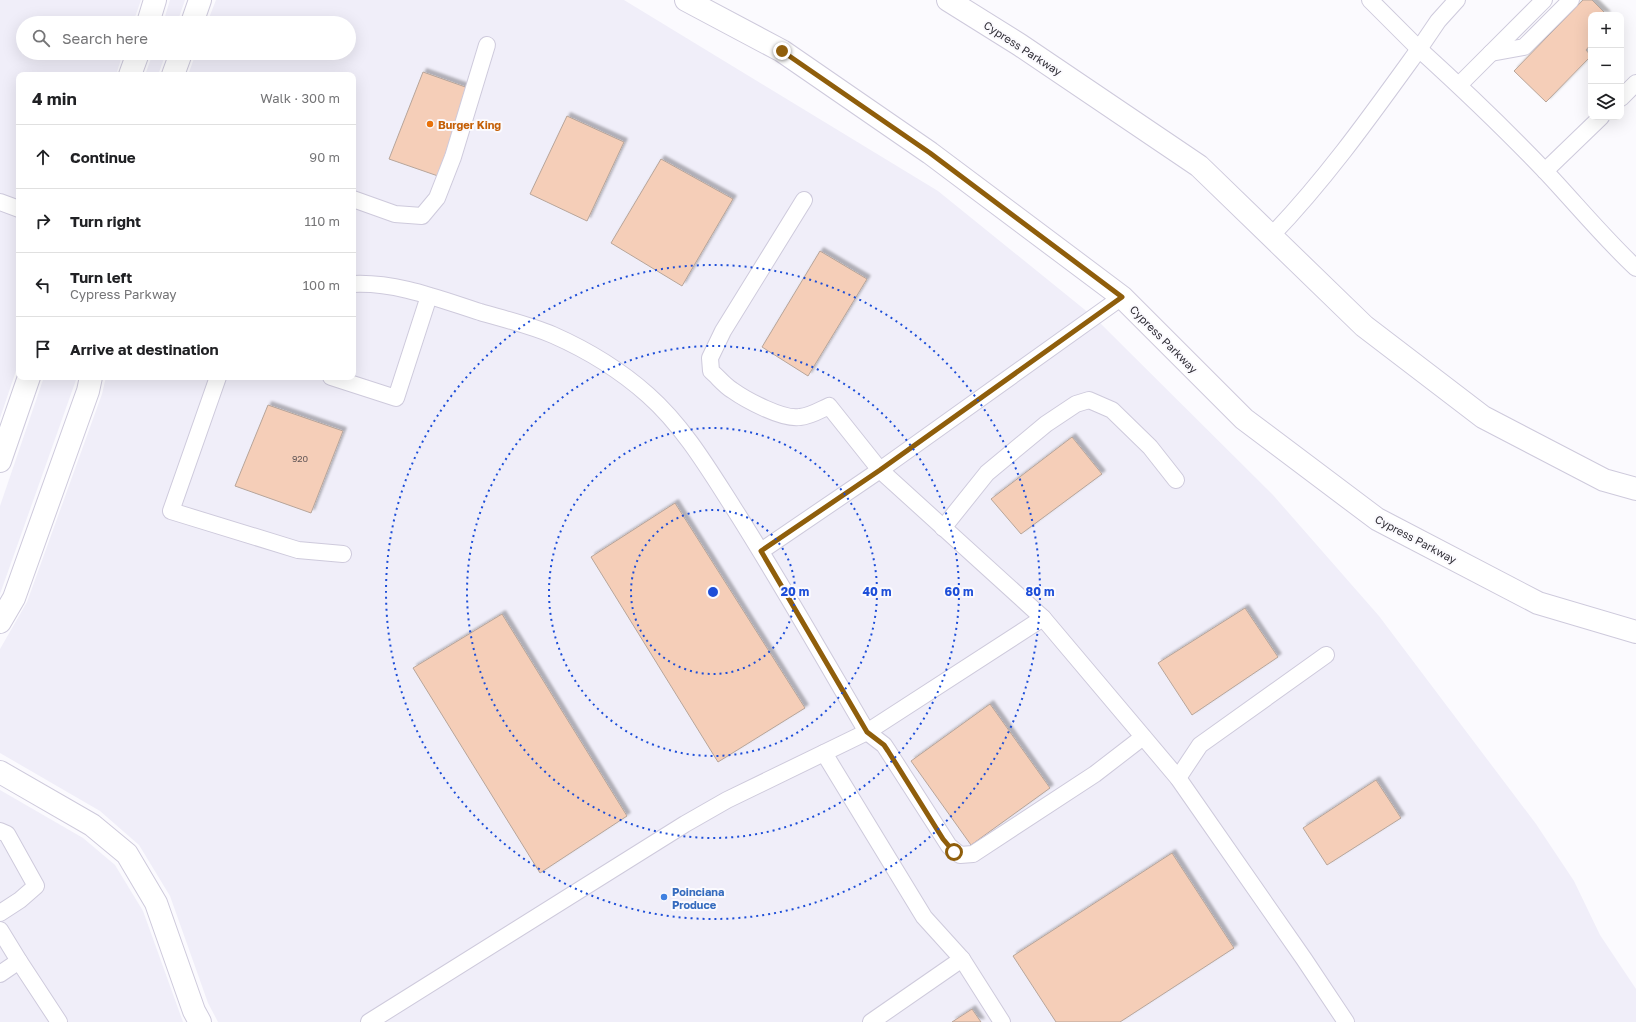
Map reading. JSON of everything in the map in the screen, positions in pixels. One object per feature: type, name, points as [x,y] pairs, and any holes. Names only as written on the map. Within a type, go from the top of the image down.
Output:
[{"type":"main road","points":[[150,16],[155,0]]},
{"type":"main road","points":[[194,16],[200,0]]},
{"type":"main road","name":"Cypress Parkway","points":[[686,0],[782,51],[930,153],[1122,297],[1244,419],[1377,519],[1538,603],[1636,632]]},
{"type":"main road","name":"Cypress Parkway","points":[[948,0],[1020,45],[1199,166],[1364,326],[1483,417],[1604,480],[1636,489]]},
{"type":"main road","points":[[131,72],[135,60]]},
{"type":"main road","points":[[174,72],[178,60]]},
{"type":"main road","points":[[0,461],[28,380]]},
{"type":"main road","points":[[0,622],[7,596],[91,380]]},
{"type":"main road","points":[[0,772],[92,825],[127,854],[156,903],[194,1011],[200,1022]]},
{"type":"lane","points":[[1370,0],[1419,49],[1459,85],[1545,172],[1636,268]]},
{"type":"lane","points":[[1271,236],[1302,204],[1363,126],[1438,21],[1457,0]]},
{"type":"lane","points":[[1459,85],[1544,0]]},
{"type":"lane","points":[[1491,53],[1524,47],[1571,0]]},
{"type":"lane","points":[[356,200],[395,214],[422,216],[437,198],[453,157],[487,45]]},
{"type":"lane","points":[[1624,95],[1636,83]]},
{"type":"lane","points":[[1545,172],[1598,120]]},
{"type":"lane","points":[[804,200],[723,330],[710,358],[711,371],[732,390],[765,408],[788,417],[799,418],[829,406],[880,470],[1042,618],[1178,778],[1346,1022]]},
{"type":"lane","points":[[0,202],[16,208]]},
{"type":"lane","points":[[356,284],[368,283],[406,289],[551,335],[584,350],[619,372],[648,395],[674,422],[710,472],[761,551],[867,732],[884,745],[954,852],[966,855],[973,854],[1095,774],[1143,736]]},
{"type":"lane","points":[[340,380],[396,398],[429,296]]},
{"type":"lane","points":[[761,551],[880,470],[1122,297]]},
{"type":"lane","points":[[217,380],[171,511],[298,550],[343,554]]},
{"type":"lane","points":[[943,528],[987,473],[1052,420],[1076,404],[1089,400],[1112,410],[1150,447],[1176,480]]},
{"type":"lane","points":[[368,1022],[685,824],[727,800],[867,732],[1042,618]]},
{"type":"lane","points":[[1178,778],[1200,745],[1326,655]]},
{"type":"lane","points":[[824,753],[924,917],[962,959],[1002,1022]]},
{"type":"lane","points":[[0,831],[7,834],[36,886],[20,900],[0,913]]},
{"type":"lane","points":[[0,930],[59,1022]]},
{"type":"lane","points":[[871,1022],[962,959]]},
{"type":"lane","points":[[0,974],[19,961]]},
{"type":"shaded area","points":[[0,0],[141,0],[135,16],[16,16],[16,60],[121,60],[117,72],[16,72],[16,371],[0,418]]},
{"type":"shaded area","points":[[170,0],[185,0],[179,16],[165,16]]},
{"type":"shaded area","points":[[216,0],[624,0],[938,191],[1095,318],[1273,495],[1379,616],[1536,824],[1574,881],[1600,935],[1636,989],[1636,1022],[218,1022],[208,1003],[170,896],[139,845],[100,811],[0,753],[0,649],[27,602],[102,394],[105,380],[356,380],[356,72],[189,72],[193,60],[356,60],[356,16],[210,16]]},
{"type":"shaded area","points":[[150,60],[163,60],[159,72],[146,72]]},
{"type":"shaded area","points":[[43,380],[76,380],[0,594],[0,506]]},
{"type":"shaded area","points":[[0,790],[83,838],[115,865],[143,911],[183,1022],[0,1022]]},
{"type":"building","points":[[1583,0],[1592,0],[1604,12],[1588,12],[1588,48],[1586,50],[1588,52],[1588,59],[1546,102],[1514,71]]},
{"type":"building","name":"Burger King","points":[[423,72],[471,89],[438,176],[389,159]]},
{"type":"building","points":[[567,116],[624,142],[587,221],[530,194]]},
{"type":"building","points":[[661,159],[733,199],[682,286],[611,243]]},
{"type":"building","points":[[820,251],[867,279],[808,376],[762,347]]},
{"type":"building","points":[[268,405],[343,431],[311,513],[235,486]]},
{"type":"building","points":[[1072,437],[1102,474],[1021,534],[991,499]]},
{"type":"building","points":[[675,503],[805,708],[718,762],[591,557]]},
{"type":"building","points":[[1245,608],[1278,657],[1192,715],[1158,663]]},
{"type":"building","points":[[502,614],[627,816],[540,873],[413,668]]},
{"type":"building","points":[[990,704],[1050,788],[971,845],[911,761]]},
{"type":"building","points":[[1376,780],[1401,818],[1327,865],[1303,828]]},
{"type":"building","points":[[1172,853],[1234,948],[1120,1022],[1056,1022],[1013,956]]},
{"type":"building","points":[[972,1009],[981,1022],[952,1022]]},
{"type":"place","name":"Burger King","points":[[430,124]]},
{"type":"place","name":"Poinciana Produce","points":[[664,897]]},
{"type":"route","points":[[782,51],[930,153],[1122,297],[1068,334],[1039,357],[880,470],[761,551],[867,732],[884,745],[943,839],[954,852]]}]
